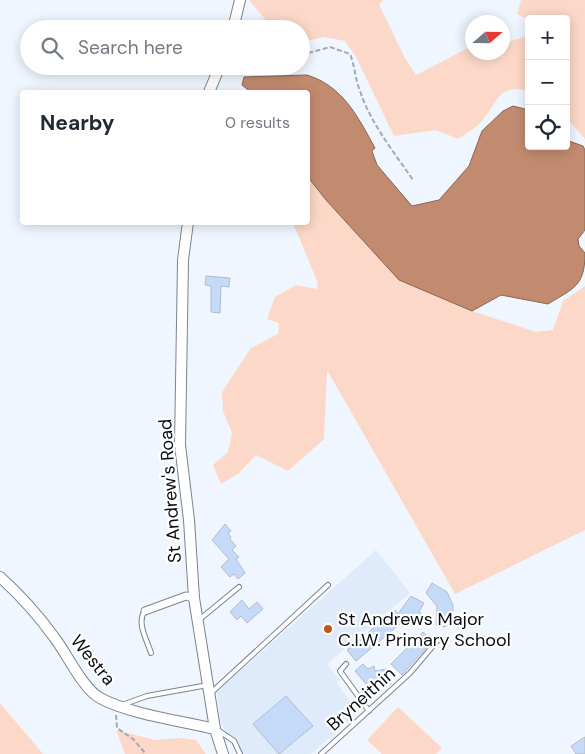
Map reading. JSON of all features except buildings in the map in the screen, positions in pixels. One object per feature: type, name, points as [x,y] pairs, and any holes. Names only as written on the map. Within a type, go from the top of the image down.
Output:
[{"type":"street","points":[[235,20],[240,0]]},
{"type":"street","points":[[210,90],[216,75]]},
{"type":"street","name":"St Andrew's Road","points":[[188,225],[183,260],[180,445],[189,520],[197,621],[215,728],[223,754]]},
{"type":"street","name":"Westra","points":[[0,577],[38,617],[55,638],[71,664],[98,697],[117,705],[215,728]]},
{"type":"street","points":[[145,611],[186,596],[194,598]]},
{"type":"lane","points":[[117,705],[147,696],[209,689],[328,585]]},
{"type":"lane","points":[[197,621],[239,587]]},
{"type":"lane","points":[[145,611],[141,622],[151,653]]},
{"type":"lane","name":"Bryneithin","points":[[321,754],[410,673],[438,640]]},
{"type":"lane","points":[[346,664],[340,671],[368,711]]},
{"type":"lane","points":[[215,728],[234,741],[240,754]]},
{"type":"path","points":[[310,52],[330,46],[350,54],[360,92],[368,110],[378,129],[413,180]]},
{"type":"path","points":[[117,705],[117,728],[132,739],[146,754]]},
{"type":"shaded area","points":[[249,0],[383,0],[379,5],[405,58],[416,75],[465,50],[465,60],[510,60],[510,42],[525,36],[525,90],[518,89],[504,92],[499,96],[479,125],[458,139],[436,130],[394,136],[356,57],[345,41],[324,37],[310,40],[310,20],[266,20]]},
{"type":"shaded area","points":[[521,0],[585,0],[585,139],[570,122],[570,15],[525,15],[525,18],[517,14]]},
{"type":"shaded area","points":[[307,75],[320,80],[330,87],[340,95],[356,114],[375,148],[372,151],[377,165],[412,206],[439,200],[469,166],[482,131],[503,111],[513,106],[525,109],[525,150],[570,150],[570,141],[583,146],[585,150],[585,230],[578,239],[579,246],[585,253],[583,273],[580,279],[571,290],[548,304],[501,295],[472,311],[399,280],[326,200],[310,180],[310,90],[248,90],[242,85],[244,77]]},
{"type":"shaded area","points":[[310,180],[326,200],[399,280],[472,311],[536,332],[553,330],[563,301],[585,286],[585,530],[455,594],[327,370],[324,439],[288,471],[256,455],[238,474],[221,484],[213,465],[228,452],[232,433],[223,411],[222,392],[251,348],[278,334],[279,323],[267,319],[275,297],[296,285],[317,289],[318,283],[294,225],[310,225]]},
{"type":"shaded area","name":"St Andrews Major C.I.W. Primary School","points":[[376,550],[410,593],[327,664],[340,680],[337,683],[357,711],[356,715],[311,754],[242,754],[237,739],[226,733],[220,719],[217,692]]},
{"type":"shaded area","points":[[0,703],[43,754],[0,754]]},
{"type":"shaded area","points":[[398,707],[442,748],[436,754],[382,754],[367,740]]},
{"type":"shaded area","points":[[116,730],[155,740],[181,738],[196,740],[206,754],[125,754]]},
{"type":"place","name":"St Andrews Major C.I.W. Primary School","points":[[328,629]]}]
